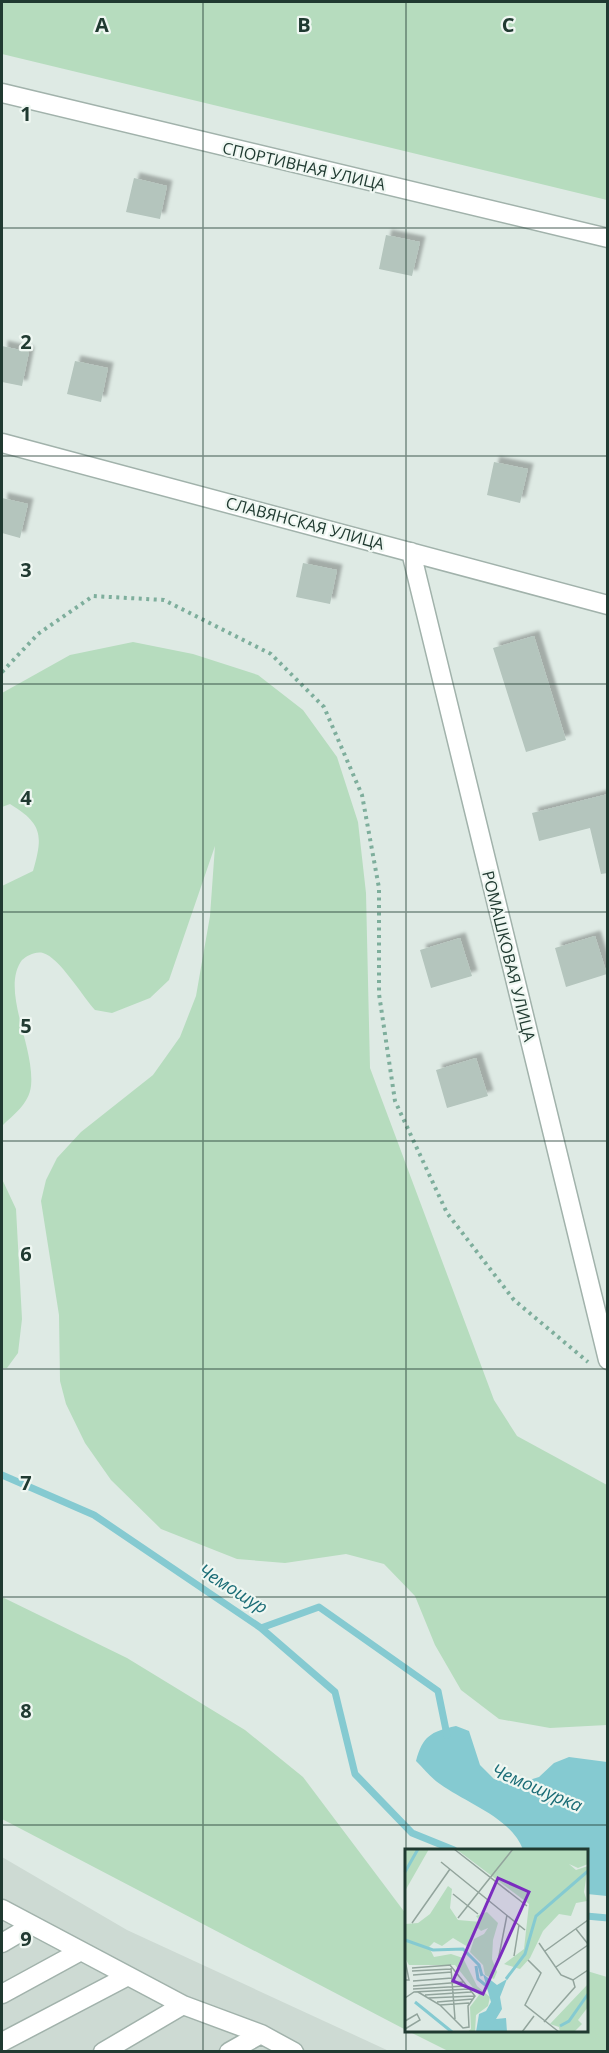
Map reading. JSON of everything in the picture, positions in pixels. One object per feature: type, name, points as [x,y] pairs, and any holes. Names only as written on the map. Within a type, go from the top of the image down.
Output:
[{"type":"street","name":"СПОРТИВНАЯ УЛИЦА","points":[[2,93],[608,238]]},
{"type":"street","name":"СЛАВЯНСКАЯ УЛИЦА","points":[[2,443],[608,605]]},
{"type":"street","name":"РОМАШКОВАЯ УЛИЦА","points":[[411,552],[599,1362]]},
{"type":"street","points":[[2,1909],[126,1977],[183,2005],[261,2034],[294,2052]]},
{"type":"street","points":[[2,1943],[31,1926]]},
{"type":"street","points":[[2,1994],[79,1952]]},
{"type":"street","points":[[2,2042],[126,1977]]},
{"type":"street","points":[[103,2052],[183,2005]]},
{"type":"street","points":[[229,2052],[261,2034]]},
{"type":"path","points":[[2,672],[38,634],[93,596],[164,600],[271,654],[324,707],[362,795],[379,888],[379,994],[395,1101],[447,1213],[514,1300],[599,1362]]},
{"type":"shaded area","points":[[2,1857],[127,1930],[389,2051],[2,2051]]},
{"type":"green space","points":[[2,2],[607,2],[607,200],[2,54]]},
{"type":"green space","points":[[133,642],[193,654],[258,675],[303,710],[337,757],[358,822],[366,893],[370,1068],[494,1400],[517,1436],[607,1485],[607,1725],[550,1728],[499,1719],[461,1690],[435,1645],[415,1596],[384,1564],[346,1554],[285,1563],[237,1559],[161,1529],[111,1480],[85,1443],[66,1404],[60,1381],[59,1315],[41,1201],[46,1180],[57,1158],[81,1132],[153,1075],[180,1037],[196,996],[210,916],[215,846],[169,980],[150,998],[112,1013],[95,1010],[63,969],[49,956],[37,953],[22,960],[16,972],[16,1003],[31,1070],[31,1086],[24,1104],[2,1126],[2,886],[33,871],[39,840],[38,832],[29,818],[10,804],[2,807],[2,693],[70,655]]},
{"type":"green space","points":[[2,1179],[16,1209],[22,1319],[18,1353],[7,1368],[2,1368]]},
{"type":"green space","points":[[2,1597],[127,1658],[245,1730],[303,1777],[405,1913],[405,2029],[2,1819]]},
{"type":"green space","points":[[588,1971],[607,1977],[607,2051],[448,2051],[410,2032],[588,2032]]},
{"type":"water","name":"Чемошурка","points":[[456,1726],[469,1731],[480,1765],[494,1779],[513,1785],[539,1777],[554,1763],[569,1757],[607,1762],[607,1896],[588,1894],[588,1849],[522,1849],[509,1829],[499,1820],[440,1784],[431,1776],[416,1761],[425,1741],[440,1730]]},
{"type":"building","points":[[134,178],[167,186],[160,219],[126,212]]},
{"type":"building","points":[[386,235],[420,242],[412,276],[379,269]]},
{"type":"building","points":[[2,346],[29,352],[22,386],[2,382]]},
{"type":"building","points":[[75,361],[108,368],[101,402],[67,394]]},
{"type":"building","points":[[494,462],[528,469],[520,503],[487,495]]},
{"type":"building","points":[[2,498],[28,504],[20,538],[2,533]]},
{"type":"building","points":[[303,563],[337,570],[330,604],[296,597]]},
{"type":"building","points":[[534,636],[566,740],[526,752],[493,648]]},
{"type":"building","points":[[608,794],[608,873],[601,874],[590,828],[539,841],[532,813]]},
{"type":"building","points":[[595,936],[607,974],[566,987],[555,948]]},
{"type":"building","points":[[460,938],[472,976],[431,988],[420,950]]},
{"type":"building","points":[[476,1058],[488,1096],[447,1108],[436,1070]]},
{"type":"waterway","name":"Чемошур","points":[[2,1475],[94,1515],[261,1628],[319,1607],[438,1691],[447,1735]]},
{"type":"waterway","points":[[261,1628],[335,1692],[355,1774],[412,1833],[452,1849]]},
{"type":"waterway","points":[[588,1916],[608,1918]]}]
